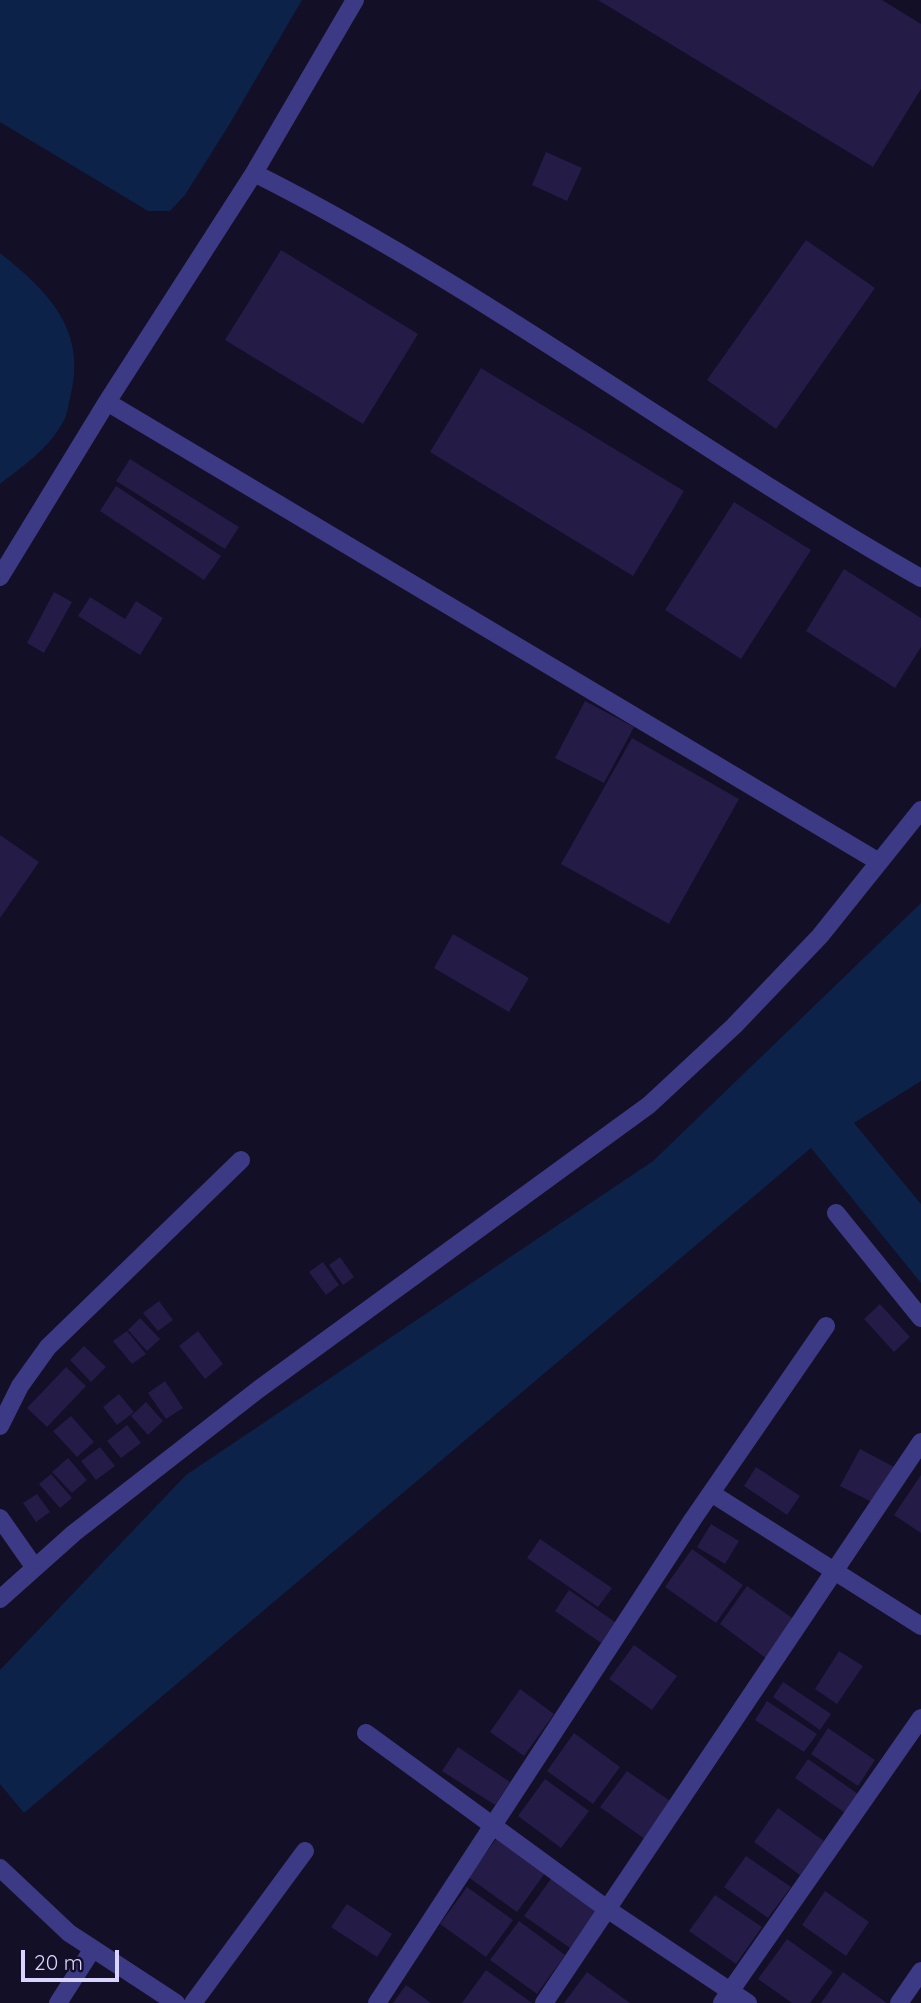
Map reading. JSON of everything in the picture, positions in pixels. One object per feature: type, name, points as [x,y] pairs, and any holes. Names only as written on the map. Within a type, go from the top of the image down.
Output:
[{"type":"street","points":[[0,577],[107,402],[254,173],[355,0]]},
{"type":"street","points":[[254,173],[388,245],[737,467],[921,578]]},
{"type":"street","points":[[107,402],[879,862]]},
{"type":"street","points":[[0,1600],[74,1533],[259,1389],[649,1105],[734,1026],[801,956],[921,810]]},
{"type":"street","points":[[0,1426],[20,1386],[48,1347],[241,1160]]},
{"type":"street","points":[[836,1213],[921,1318]]},
{"type":"street","points":[[377,2003],[710,1493],[826,1325]]},
{"type":"street","points":[[544,2003],[921,1442]]},
{"type":"street","points":[[710,1493],[921,1626]]},
{"type":"street","points":[[0,1518],[35,1568]]},
{"type":"street","points":[[726,1997],[921,1718]]},
{"type":"street","points":[[366,1733],[726,1997],[748,2003]]},
{"type":"street","points":[[193,2003],[305,1852]]},
{"type":"street","points":[[1,1869],[69,1933],[176,2003]]},
{"type":"street","points":[[58,2003],[93,1950]]},
{"type":"street","points":[[900,2003],[921,1972]]},
{"type":"water","points":[[0,0],[302,0],[185,195],[170,211],[148,211],[0,122]]},
{"type":"water","points":[[0,253],[34,283],[60,315],[69,333],[74,353],[74,374],[64,421],[50,442],[0,484]]},
{"type":"water","points":[[921,903],[921,1081],[854,1123],[921,1204],[921,1283],[811,1148],[24,1813],[0,1784],[0,1670],[186,1475],[653,1161]]},
{"type":"building","points":[[598,0],[882,0],[921,24],[921,89],[873,167]]},
{"type":"building","points":[[546,152],[582,168],[567,201],[532,185]]},
{"type":"building","points":[[806,240],[875,288],[776,429],[707,380]]},
{"type":"building","points":[[281,250],[418,334],[363,424],[225,340]]},
{"type":"building","points":[[481,368],[684,491],[633,576],[430,452]]},
{"type":"building","points":[[130,459],[239,527],[225,549],[116,481]]},
{"type":"building","points":[[116,486],[221,556],[204,580],[100,511]]},
{"type":"building","points":[[734,502],[811,550],[741,659],[665,610]]},
{"type":"building","points":[[844,569],[921,618],[921,647],[895,688],[806,631]]},
{"type":"building","points":[[54,592],[72,602],[44,653],[27,643]]},
{"type":"building","points":[[90,597],[125,619],[136,601],[163,618],[140,655],[78,616]]},
{"type":"building","points":[[585,701],[634,727],[604,783],[555,758]]},
{"type":"building","points":[[632,738],[739,799],[669,924],[561,864]]},
{"type":"building","points":[[0,835],[39,862],[0,918]]},
{"type":"building","points":[[453,934],[529,978],[509,1012],[434,968]]},
{"type":"building","points":[[340,1257],[354,1277],[343,1285],[329,1265]]},
{"type":"building","points":[[323,1262],[339,1285],[326,1295],[309,1272]]},
{"type":"building","points":[[159,1301],[173,1320],[158,1331],[143,1313]]},
{"type":"building","points":[[880,1304],[910,1337],[894,1352],[864,1319]]},
{"type":"building","points":[[140,1318],[160,1339],[147,1351],[128,1330]]},
{"type":"building","points":[[127,1331],[146,1354],[132,1364],[113,1341]]},
{"type":"building","points":[[198,1331],[223,1364],[205,1379],[179,1346]]},
{"type":"building","points":[[84,1346],[106,1367],[91,1382],[70,1360]]},
{"type":"building","points":[[66,1367],[86,1386],[47,1427],[27,1408]]},
{"type":"building","points":[[165,1381],[183,1408],[166,1419],[148,1393]]},
{"type":"building","points":[[119,1394],[134,1412],[117,1425],[103,1407]]},
{"type":"building","points":[[146,1402],[163,1421],[148,1435],[131,1416]]},
{"type":"building","points":[[71,1416],[94,1442],[77,1457],[53,1431]]},
{"type":"building","points":[[127,1425],[141,1443],[121,1458],[107,1441]]},
{"type":"building","points":[[100,1447],[115,1466],[96,1480],[81,1461]]},
{"type":"building","points":[[860,1449],[894,1467],[874,1503],[840,1486]]},
{"type":"building","points":[[68,1458],[87,1480],[72,1493],[52,1472]]},
{"type":"building","points":[[756,1467],[800,1496],[787,1515],[744,1486]]},
{"type":"building","points":[[51,1474],[72,1498],[60,1508],[39,1484]]},
{"type":"building","points":[[921,1475],[921,1533],[894,1515]]},
{"type":"building","points":[[37,1494],[50,1512],[36,1522],[23,1503]]},
{"type":"building","points":[[711,1524],[739,1541],[725,1564],[697,1547]]},
{"type":"building","points":[[540,1539],[612,1588],[598,1607],[527,1558]]},
{"type":"building","points":[[692,1549],[743,1585],[716,1623],[665,1587]]},
{"type":"building","points":[[747,1586],[795,1620],[767,1659],[720,1624]]},
{"type":"building","points":[[569,1590],[615,1622],[601,1643],[555,1611]]},
{"type":"building","points":[[634,1645],[677,1676],[652,1710],[609,1679]]},
{"type":"building","points":[[839,1651],[863,1666],[837,1704],[815,1689]]},
{"type":"building","points":[[783,1682],[831,1714],[820,1730],[773,1697]]},
{"type":"building","points":[[520,1689],[554,1714],[524,1756],[490,1732]]},
{"type":"building","points":[[767,1701],[817,1734],[804,1752],[755,1720]]},
{"type":"building","points":[[828,1728],[875,1760],[858,1786],[811,1754]]},
{"type":"building","points":[[574,1733],[620,1767],[593,1804],[547,1771]]},
{"type":"building","points":[[458,1747],[510,1782],[495,1805],[442,1771]]},
{"type":"building","points":[[808,1759],[858,1794],[845,1813],[795,1778]]},
{"type":"building","points":[[627,1771],[673,1803],[646,1840],[600,1807]]},
{"type":"building","points":[[545,1779],[589,1811],[561,1848],[518,1816]]},
{"type":"building","points":[[778,1808],[824,1841],[800,1875],[754,1842]]},
{"type":"building","points":[[500,1834],[548,1869],[517,1912],[468,1877]]},
{"type":"building","points":[[746,1856],[791,1887],[768,1918],[724,1887]]},
{"type":"building","points":[[553,1876],[598,1909],[570,1948],[524,1916]]},
{"type":"building","points":[[467,1887],[513,1920],[486,1957],[440,1924]]},
{"type":"building","points":[[825,1891],[869,1922],[846,1956],[802,1925]]},
{"type":"building","points":[[715,1895],[762,1927],[736,1964],[689,1931]]},
{"type":"building","points":[[347,1904],[392,1934],[377,1957],[331,1927]]},
{"type":"building","points":[[519,1921],[565,1955],[537,1994],[490,1960]]},
{"type":"building","points":[[787,1939],[833,1972],[810,2003],[792,2003],[758,1979]]},
{"type":"building","points":[[486,1970],[532,2003],[462,2003]]},
{"type":"building","points":[[587,1972],[630,2003],[564,2003]]},
{"type":"building","points":[[843,1972],[887,2003],[821,2003]]},
{"type":"building","points":[[406,1985],[431,2003],[393,2003]]}]
